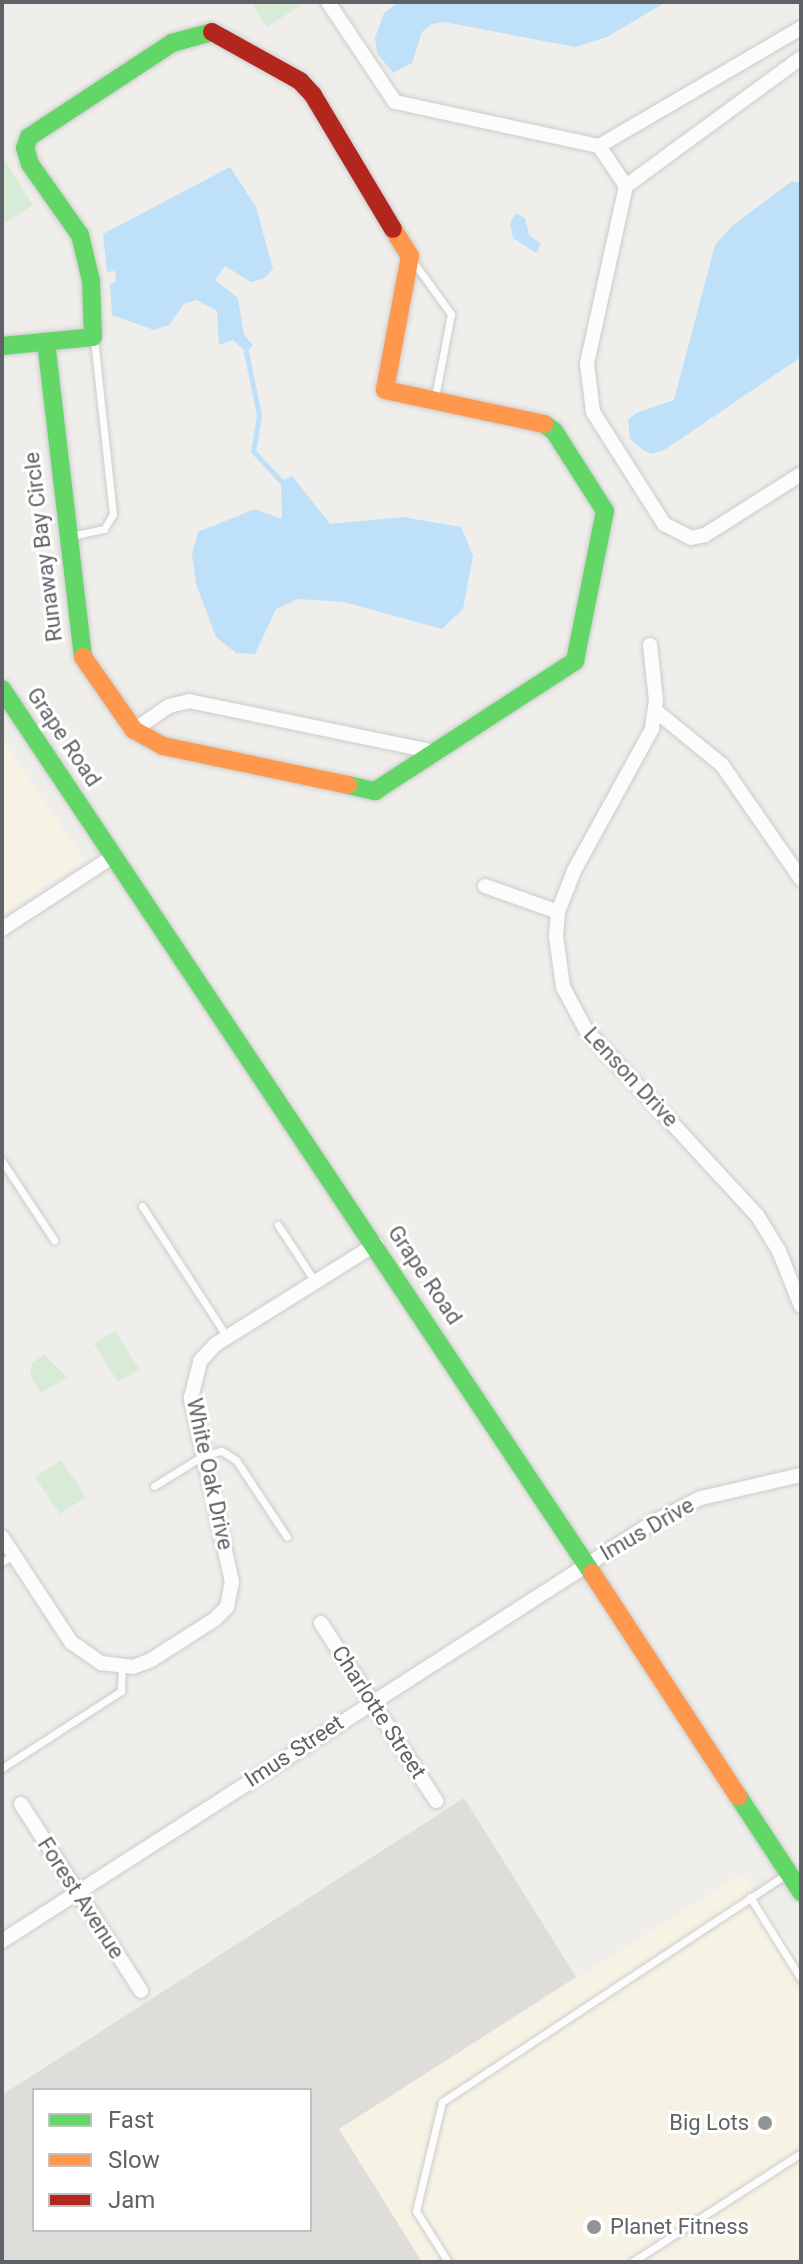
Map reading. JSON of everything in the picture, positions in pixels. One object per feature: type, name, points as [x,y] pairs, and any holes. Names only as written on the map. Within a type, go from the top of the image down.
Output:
[{"type":"street","points":[[328,2],[395,102],[599,146],[801,28]]},
{"type":"street","points":[[2,346],[93,337],[91,281],[80,235],[25,148],[40,127],[193,33],[206,30],[300,81],[388,213],[410,256]]},
{"type":"street","points":[[801,58],[626,186],[587,363],[593,412],[664,524],[691,538],[705,535],[801,474]]},
{"type":"street","points":[[599,146],[626,186]]},
{"type":"street","name":"Runaway Bay Circle","points":[[46,342],[80,653],[134,730],[163,746],[375,791],[575,661],[605,511],[554,431],[537,420],[385,390],[410,256]]},
{"type":"street","name":"Lenson Drive","points":[[650,645],[656,711],[646,741],[574,871],[558,912],[558,964],[573,1010],[757,1215],[779,1251],[801,1306]]},
{"type":"street","name":"Grape Road","points":[[2,689],[376,1244],[801,1892]]},
{"type":"street","points":[[134,730],[169,706],[189,701],[436,752]]},
{"type":"street","points":[[656,711],[722,765],[801,879]]},
{"type":"street","points":[[2,929],[115,855]]},
{"type":"street","points":[[485,886],[558,912]]},
{"type":"street","name":"White Oak Drive","points":[[8,1558],[71,1642],[101,1663],[122,1667],[151,1660],[215,1619],[232,1596],[191,1398],[193,1378],[200,1361],[227,1337],[376,1244]]},
{"type":"street","name":"Imus Drive","points":[[588,1564],[701,1498],[801,1475]]},
{"type":"street","points":[[2,1537],[8,1558]]},
{"type":"street","name":"Imus Street","points":[[2,1941],[588,1564]]},
{"type":"street","name":"Charlotte Street","points":[[321,1623],[436,1801]]},
{"type":"street","name":"Forest Avenue","points":[[21,1804],[141,1991]]},
{"type":"lane","points":[[410,256],[451,314],[435,400]]},
{"type":"lane","points":[[65,536],[104,529],[113,514],[93,337]]},
{"type":"lane","points":[[2,1161],[54,1240]]},
{"type":"lane","points":[[142,1206],[227,1337]]},
{"type":"lane","points":[[278,1225],[314,1280]]},
{"type":"lane","points":[[154,1486],[204,1455],[222,1451],[236,1460],[287,1537]]},
{"type":"lane","points":[[2,1768],[121,1691],[122,1667]]},
{"type":"lane","points":[[448,2262],[416,2211],[442,2102],[788,1873]]},
{"type":"lane","points":[[750,1897],[801,1979]]},
{"type":"lane","points":[[632,2262],[801,2153]]},
{"type":"shaded area","points":[[2,738],[85,861],[2,914]]},
{"type":"shaded area","points":[[464,1798],[576,1977],[339,2129],[422,2262],[2,2262],[2,2095]]},
{"type":"shaded area","points":[[743,1873],[801,1961],[801,2262],[422,2262],[339,2129]]},
{"type":"green space","points":[[251,2],[299,2],[301,5],[267,27]]},
{"type":"green space","points":[[2,157],[33,205],[2,225]]},
{"type":"green space","points":[[115,1331],[139,1369],[118,1382],[94,1344]]},
{"type":"green space","points":[[44,1355],[67,1377],[41,1393],[30,1375],[32,1363]]},
{"type":"green space","points":[[61,1460],[86,1497],[60,1514],[35,1477]]},
{"type":"water","points":[[399,2],[666,2],[607,37],[575,47],[444,22],[432,24],[422,32],[412,63],[393,73],[377,53],[375,38],[384,13]]},
{"type":"water","points":[[230,167],[256,207],[273,269],[263,279],[251,282],[225,266],[215,280],[238,298],[244,335],[253,345],[246,352],[233,340],[219,345],[217,311],[196,300],[184,304],[169,325],[154,330],[112,315],[110,284],[116,281],[115,271],[107,272],[103,234]]},
{"type":"water","points":[[792,181],[801,183],[801,357],[666,449],[653,454],[644,451],[630,439],[628,420],[636,413],[674,400],[715,245],[732,226]]},
{"type":"water","points":[[516,213],[525,218],[529,235],[541,244],[536,253],[513,238],[510,223]]},
{"type":"water","points":[[292,476],[330,524],[403,517],[461,527],[473,555],[463,609],[442,629],[344,602],[298,599],[276,609],[255,654],[236,653],[216,637],[196,584],[192,554],[198,532],[255,509],[282,519],[281,481]]},
{"type":"waterway","points":[[246,352],[259,415],[253,451],[281,481]]},
{"type":"traffic: fast","points":[[2,346],[93,337],[91,281],[80,235],[30,164],[25,148],[29,137],[172,43],[212,32]]},
{"type":"traffic: fast","points":[[46,342],[83,657]]},
{"type":"traffic: fast","points":[[348,785],[375,791],[575,661],[605,511],[554,431],[544,424]]},
{"type":"traffic: fast","points":[[2,689],[592,1573]]},
{"type":"traffic: fast","points":[[738,1796],[801,1892]]},
{"type":"traffic: slow","points":[[393,229],[410,256],[385,390],[544,424]]},
{"type":"traffic: slow","points":[[83,657],[134,730],[163,746],[348,785]]},
{"type":"traffic: slow","points":[[592,1573],[738,1796]]},
{"type":"traffic: jam","points":[[212,32],[300,81],[313,95],[393,229]]},
{"type":"place","name":"Big Lots","points":[[765,2123]]},
{"type":"place","name":"Planet Fitness","points":[[594,2227]]}]
